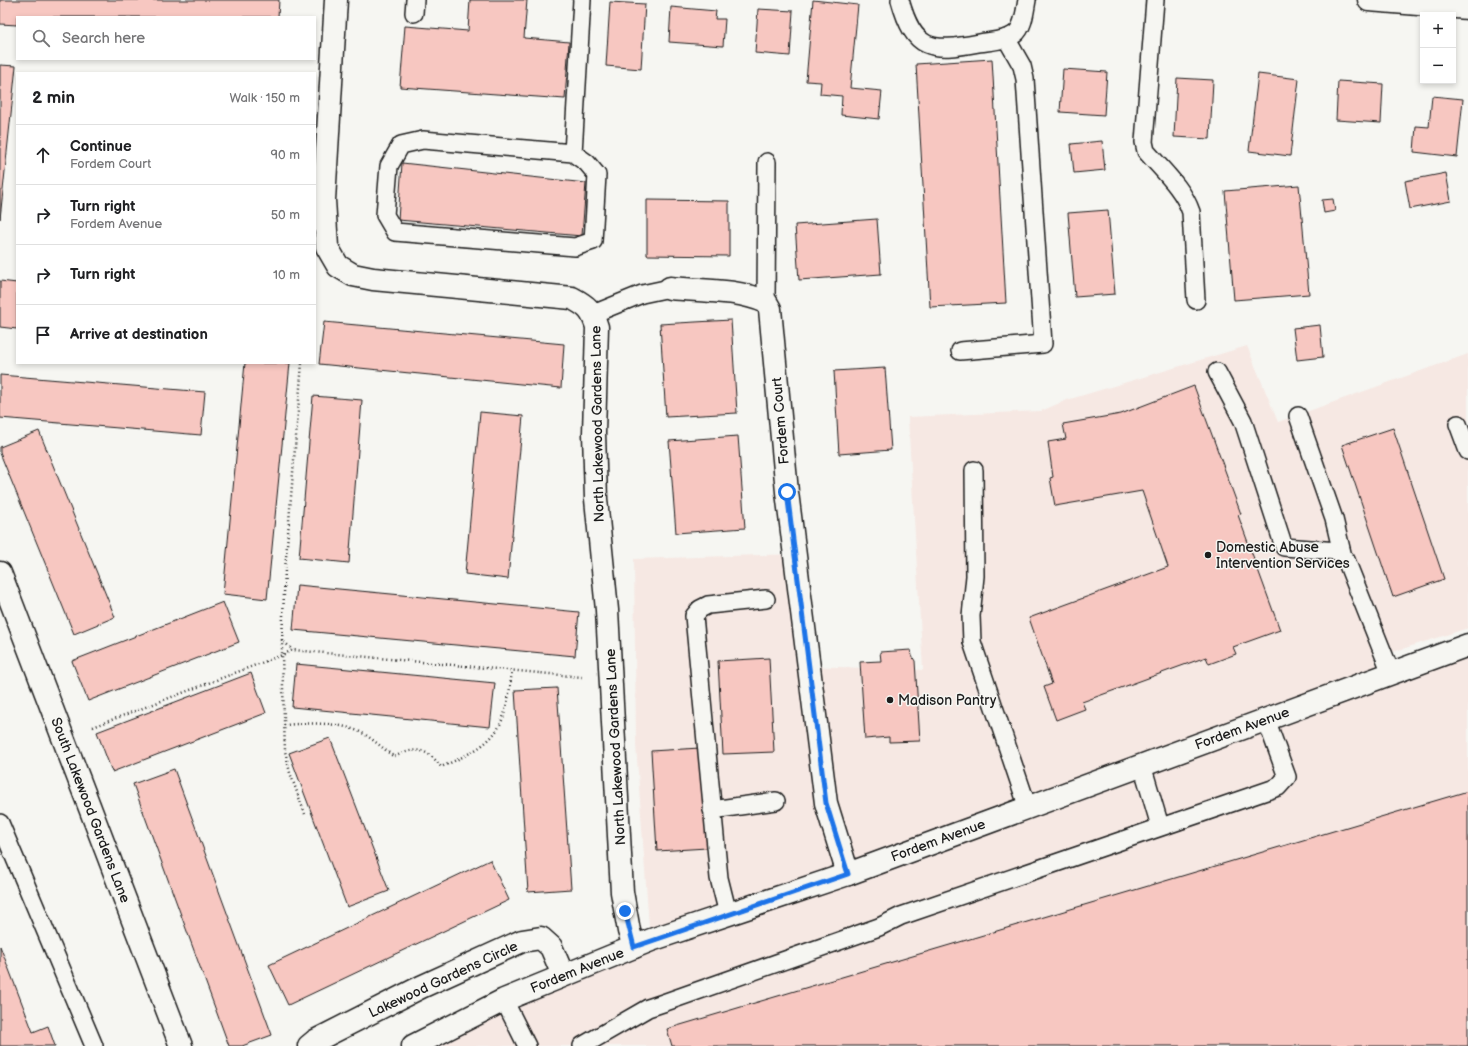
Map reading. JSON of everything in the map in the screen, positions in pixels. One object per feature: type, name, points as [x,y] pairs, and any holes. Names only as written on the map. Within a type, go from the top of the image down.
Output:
[{"type":"street","name":"North Lakewood Gardens Lane","points":[[336,0],[324,200],[327,247],[338,266],[353,275],[373,279],[572,298],[584,305],[593,314],[597,327],[594,433],[596,499],[607,610],[622,892],[629,932],[634,947]]},
{"type":"street","points":[[1369,0],[1468,8]]},
{"type":"street","points":[[670,288],[735,293],[766,302]]},
{"type":"street","name":"Fordem Court","points":[[766,302],[770,309],[787,492],[826,803],[848,874]]},
{"type":"street","name":"South Lakewood Gardens Lane","points":[[0,574],[181,1046]]},
{"type":"street","name":"Fordem Avenue","points":[[413,1046],[504,1000],[634,947],[848,874],[1468,645]]},
{"type":"street","name":"Lakewood Gardens Circle","points":[[309,1046],[315,1041],[422,987],[522,941],[541,938],[551,947],[563,975]]},
{"type":"lane","points":[[573,153],[582,0]]},
{"type":"lane","points":[[900,0],[908,26],[916,36],[931,46],[951,49],[1006,38],[1015,34],[1021,26],[1027,0]]},
{"type":"lane","points":[[1155,0],[1144,142],[1146,151],[1188,201],[1191,212],[1196,300]]},
{"type":"lane","points":[[960,351],[1043,344],[1025,79],[1022,66],[1006,38]]},
{"type":"lane","points":[[423,140],[573,153],[587,163],[597,175],[593,241],[575,247],[395,232],[385,215],[389,166],[401,145],[423,140]]},
{"type":"lane","points":[[766,302],[767,162]]},
{"type":"lane","points":[[593,314],[642,294],[670,288]]},
{"type":"lane","points":[[1216,372],[1243,421],[1284,547],[1338,551],[1346,560],[1391,673]]},
{"type":"lane","points":[[1298,416],[1334,519],[1343,557]]},
{"type":"lane","points":[[1458,424],[1468,451]]},
{"type":"lane","points":[[974,470],[975,576],[971,616],[972,642],[1028,808]]},
{"type":"lane","points":[[728,914],[719,878],[694,616],[700,609],[708,605],[766,599]]},
{"type":"lane","points":[[590,1044],[648,1008],[879,927],[901,916],[1160,826],[1278,787],[1287,778],[1266,719]]},
{"type":"lane","points":[[1142,765],[1160,826]]},
{"type":"lane","points":[[712,810],[776,801]]},
{"type":"lane","points":[[0,823],[94,1046]]},
{"type":"lane","points":[[504,1000],[527,1046]]},
{"type":"path","points":[[302,364],[285,570],[282,655],[284,725],[287,762],[305,814]]},
{"type":"path","points":[[282,640],[293,650]]},
{"type":"path","points":[[93,727],[293,650],[582,677]]},
{"type":"path","points":[[284,725],[322,724],[350,728],[364,734],[394,757],[406,751],[417,750],[426,752],[435,758],[441,767],[482,747],[493,736],[500,725],[506,710],[512,671]]},
{"type":"shaded area","points":[[1247,346],[1278,422],[1468,354],[1468,628],[1374,658],[1381,677],[1468,645],[1468,1046],[413,1046],[650,940],[636,745],[634,559],[796,554],[809,666],[923,670],[908,417],[1041,411],[1067,400]]},
{"type":"building","points":[[0,0],[279,0],[278,16],[16,16],[16,25],[0,24]]},
{"type":"building","points":[[470,0],[527,0],[524,38],[569,42],[565,99],[400,87],[405,26],[468,31]]},
{"type":"building","points":[[813,0],[858,5],[850,88],[882,91],[879,119],[841,115],[842,96],[820,94],[821,82],[806,81]]},
{"type":"building","points":[[610,2],[645,4],[641,69],[606,66]]},
{"type":"building","points":[[671,7],[716,11],[715,19],[725,19],[723,46],[669,42]]},
{"type":"building","points":[[758,9],[793,11],[790,56],[755,53]]},
{"type":"building","points":[[992,59],[1006,303],[930,307],[916,64]]},
{"type":"building","points":[[0,65],[16,66],[0,219]]},
{"type":"building","points":[[1063,69],[1107,72],[1104,115],[1060,112]]},
{"type":"building","points":[[1258,74],[1299,79],[1290,156],[1249,151]]},
{"type":"building","points":[[1177,78],[1213,80],[1210,139],[1174,137]]},
{"type":"building","points":[[1338,81],[1383,84],[1381,123],[1336,120]]},
{"type":"building","points":[[1432,96],[1463,99],[1457,157],[1414,152],[1416,126],[1429,127]]},
{"type":"building","points":[[1102,141],[1105,170],[1074,173],[1071,144]]},
{"type":"building","points":[[402,163],[586,183],[582,236],[398,220]]},
{"type":"building","points":[[1446,173],[1451,201],[1410,209],[1405,181]]},
{"type":"building","points":[[1299,185],[1309,294],[1234,300],[1225,191]]},
{"type":"building","points":[[1333,199],[1335,211],[1324,213],[1322,200]]},
{"type":"building","points":[[647,200],[729,201],[729,256],[647,255]]},
{"type":"building","points":[[1108,210],[1115,294],[1075,297],[1068,213]]},
{"type":"building","points":[[877,219],[881,274],[799,280],[795,225]]},
{"type":"building","points":[[0,281],[16,283],[16,329],[0,327]]},
{"type":"building","points":[[731,320],[737,413],[666,417],[660,324]]},
{"type":"building","points":[[324,322],[564,344],[561,388],[319,364]]},
{"type":"building","points":[[1320,325],[1323,357],[1297,360],[1293,328]]},
{"type":"building","points":[[245,364],[290,364],[267,599],[223,594]]},
{"type":"building","points":[[885,368],[891,450],[839,454],[834,371]]},
{"type":"building","points":[[0,375],[205,392],[201,435],[0,418]]},
{"type":"building","name":"Domestic Abuse Intervention Services","points":[[1194,386],[1241,514],[1238,515],[1280,630],[1233,647],[1236,654],[1209,664],[1206,657],[1082,702],[1085,709],[1056,720],[1044,687],[1052,684],[1029,618],[1168,567],[1142,491],[1055,506],[1050,478],[1053,477],[1048,442],[1066,439],[1063,424],[1121,414]]},
{"type":"building","points":[[313,396],[362,400],[349,563],[299,558]]},
{"type":"building","points":[[480,412],[523,416],[508,579],[465,574]]},
{"type":"building","points":[[1393,428],[1444,579],[1393,597],[1342,445]]},
{"type":"building","points":[[39,431],[115,617],[74,634],[0,453],[0,447]]},
{"type":"building","points":[[738,436],[745,528],[676,533],[669,441]]},
{"type":"building","points":[[297,585],[579,612],[575,656],[293,630]]},
{"type":"building","points":[[223,602],[239,642],[88,701],[72,661]]},
{"type":"building","name":"Madison Pantry","points":[[911,650],[915,661],[920,741],[889,742],[889,737],[865,739],[860,662],[881,661],[880,652]]},
{"type":"building","points":[[769,658],[774,752],[723,754],[718,661]]},
{"type":"building","points":[[296,664],[495,683],[490,727],[292,707]]},
{"type":"building","points":[[251,673],[266,713],[112,772],[97,732]]},
{"type":"building","points":[[557,688],[571,889],[528,892],[515,690]]},
{"type":"building","points":[[330,738],[389,891],[347,907],[289,753]]},
{"type":"building","points":[[700,748],[707,848],[657,851],[651,751]]},
{"type":"building","points":[[174,769],[272,1035],[242,1046],[229,1046],[133,784]]},
{"type":"building","points":[[1468,791],[1468,1046],[672,1046],[667,1029]]},
{"type":"building","points":[[490,860],[509,900],[288,1005],[269,965]]},
{"type":"building","points":[[0,946],[33,1032],[48,1026],[55,1046],[0,1046]]},
{"type":"place","name":"Domestic Abuse Intervention Services","points":[[1208,555]]},
{"type":"place","name":"Madison Pantry","points":[[890,700]]},
{"type":"route","points":[[625,911],[629,932],[634,947],[650,940],[848,874],[826,803],[787,492]]}]
